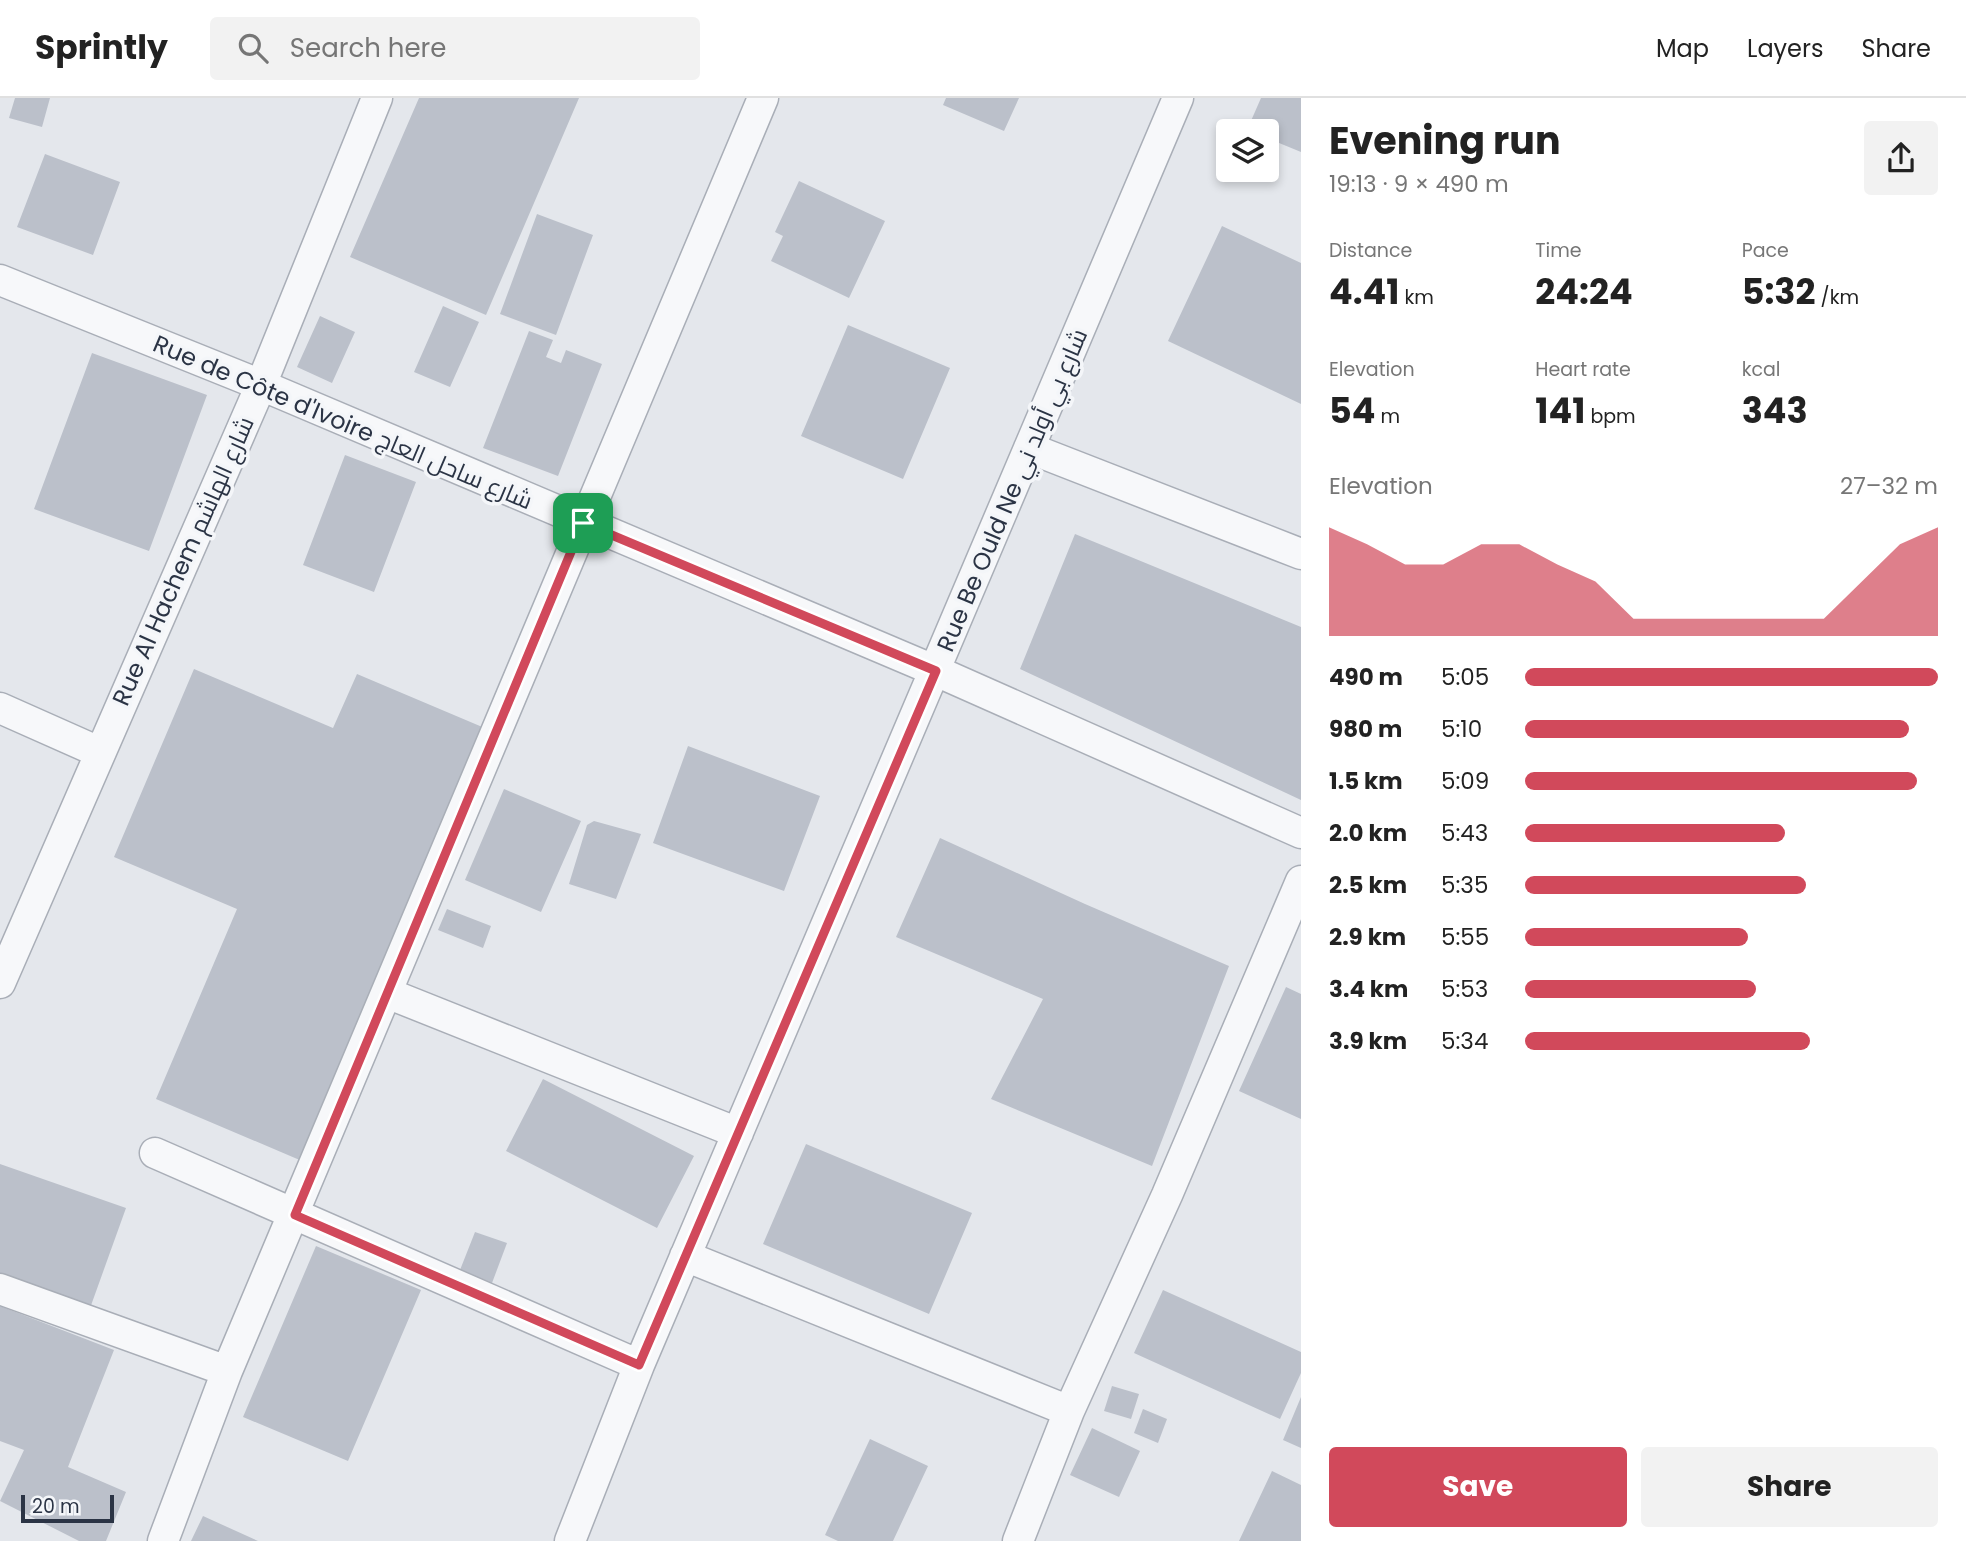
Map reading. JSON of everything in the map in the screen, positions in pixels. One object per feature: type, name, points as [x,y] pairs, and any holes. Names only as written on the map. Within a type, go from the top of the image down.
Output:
[{"type":"street","name":"Rue Al Hachem شارع الهاشم","points":[[0,984],[261,385],[377,98]]},
{"type":"street","points":[[163,1541],[227,1371],[295,1215],[763,98]]},
{"type":"street","name":"Rue Be Ould Ne شارع بي أولد ني","points":[[570,1541],[639,1365],[1178,98]]},
{"type":"street","name":"Rue de Côte d'Ivoire شارع ساحل العاج","points":[[0,280],[261,385],[936,671],[1301,833]]},
{"type":"street","points":[[1029,448],[1301,554]]},
{"type":"street","points":[[0,708],[99,752]]},
{"type":"street","points":[[1018,1541],[1069,1411],[1171,1184],[1301,881]]},
{"type":"street","points":[[387,993],[738,1133]]},
{"type":"street","points":[[155,1153],[639,1365]]},
{"type":"street","points":[[685,1256],[1069,1411]]},
{"type":"street","points":[[0,1289],[227,1371]]},
{"type":"building","points":[[15,98],[50,98],[42,127],[9,118]]},
{"type":"building","points":[[419,98],[579,98],[486,315],[350,257]]},
{"type":"building","points":[[946,98],[1019,98],[1004,131],[943,105]]},
{"type":"building","points":[[1261,98],[1301,98],[1301,152],[1279,143],[1279,119],[1252,119]]},
{"type":"building","points":[[45,154],[120,182],[93,255],[17,227]]},
{"type":"building","points":[[799,181],[885,221],[849,298],[771,261],[783,236],[775,232]]},
{"type":"building","points":[[537,214],[593,235],[556,335],[500,314]]},
{"type":"building","points":[[1222,226],[1301,263],[1301,404],[1168,341]]},
{"type":"building","points":[[443,306],[479,322],[450,387],[414,372]]},
{"type":"building","points":[[320,316],[355,332],[332,383],[297,367]]},
{"type":"building","points":[[848,325],[950,368],[903,479],[801,436]]},
{"type":"building","points":[[529,331],[553,340],[546,357],[561,363],[566,350],[602,364],[558,476],[483,448]]},
{"type":"building","points":[[92,353],[207,395],[149,551],[34,509]]},
{"type":"building","points":[[345,455],[416,482],[374,592],[303,565]]},
{"type":"building","points":[[1075,534],[1301,627],[1301,800],[1020,669]]},
{"type":"building","points":[[194,669],[333,728],[357,674],[487,729],[302,1161],[156,1099],[237,909],[114,857]]},
{"type":"building","points":[[688,746],[820,796],[784,891],[653,843]]},
{"type":"building","points":[[504,789],[581,821],[541,912],[465,880]]},
{"type":"building","points":[[594,821],[641,834],[616,899],[569,884],[587,825]]},
{"type":"building","points":[[940,838],[1229,966],[1152,1166],[991,1099],[1043,999],[896,937]]},
{"type":"building","points":[[447,909],[491,926],[483,948],[438,930]]},
{"type":"building","points":[[1286,987],[1301,994],[1301,1119],[1239,1091]]},
{"type":"building","points":[[543,1079],[694,1156],[657,1228],[506,1151]]},
{"type":"building","points":[[806,1144],[972,1213],[929,1314],[763,1244]]},
{"type":"building","points":[[0,1164],[126,1208],[89,1311],[0,1280]]},
{"type":"building","points":[[475,1232],[507,1243],[492,1283],[460,1270]]},
{"type":"building","points":[[316,1246],[421,1290],[348,1461],[243,1417]]},
{"type":"building","points":[[1163,1290],[1301,1352],[1301,1373],[1280,1419],[1134,1353]]},
{"type":"building","points":[[0,1306],[114,1350],[68,1467],[126,1492],[106,1541],[79,1541],[0,1501],[24,1450],[0,1441]]},
{"type":"building","points":[[1112,1386],[1139,1394],[1131,1419],[1104,1411]]},
{"type":"building","points":[[1301,1397],[1301,1448],[1283,1440]]},
{"type":"building","points":[[1143,1409],[1167,1419],[1158,1443],[1134,1433]]},
{"type":"building","points":[[1092,1428],[1140,1451],[1119,1497],[1070,1475]]},
{"type":"building","points":[[870,1439],[928,1466],[893,1541],[838,1541],[825,1535]]},
{"type":"building","points":[[1272,1471],[1301,1485],[1301,1541],[1239,1541]]},
{"type":"building","points":[[203,1516],[258,1541],[191,1541]]},
{"type":"route","points":[[583,523],[936,671],[639,1365],[295,1215],[583,523]]}]
